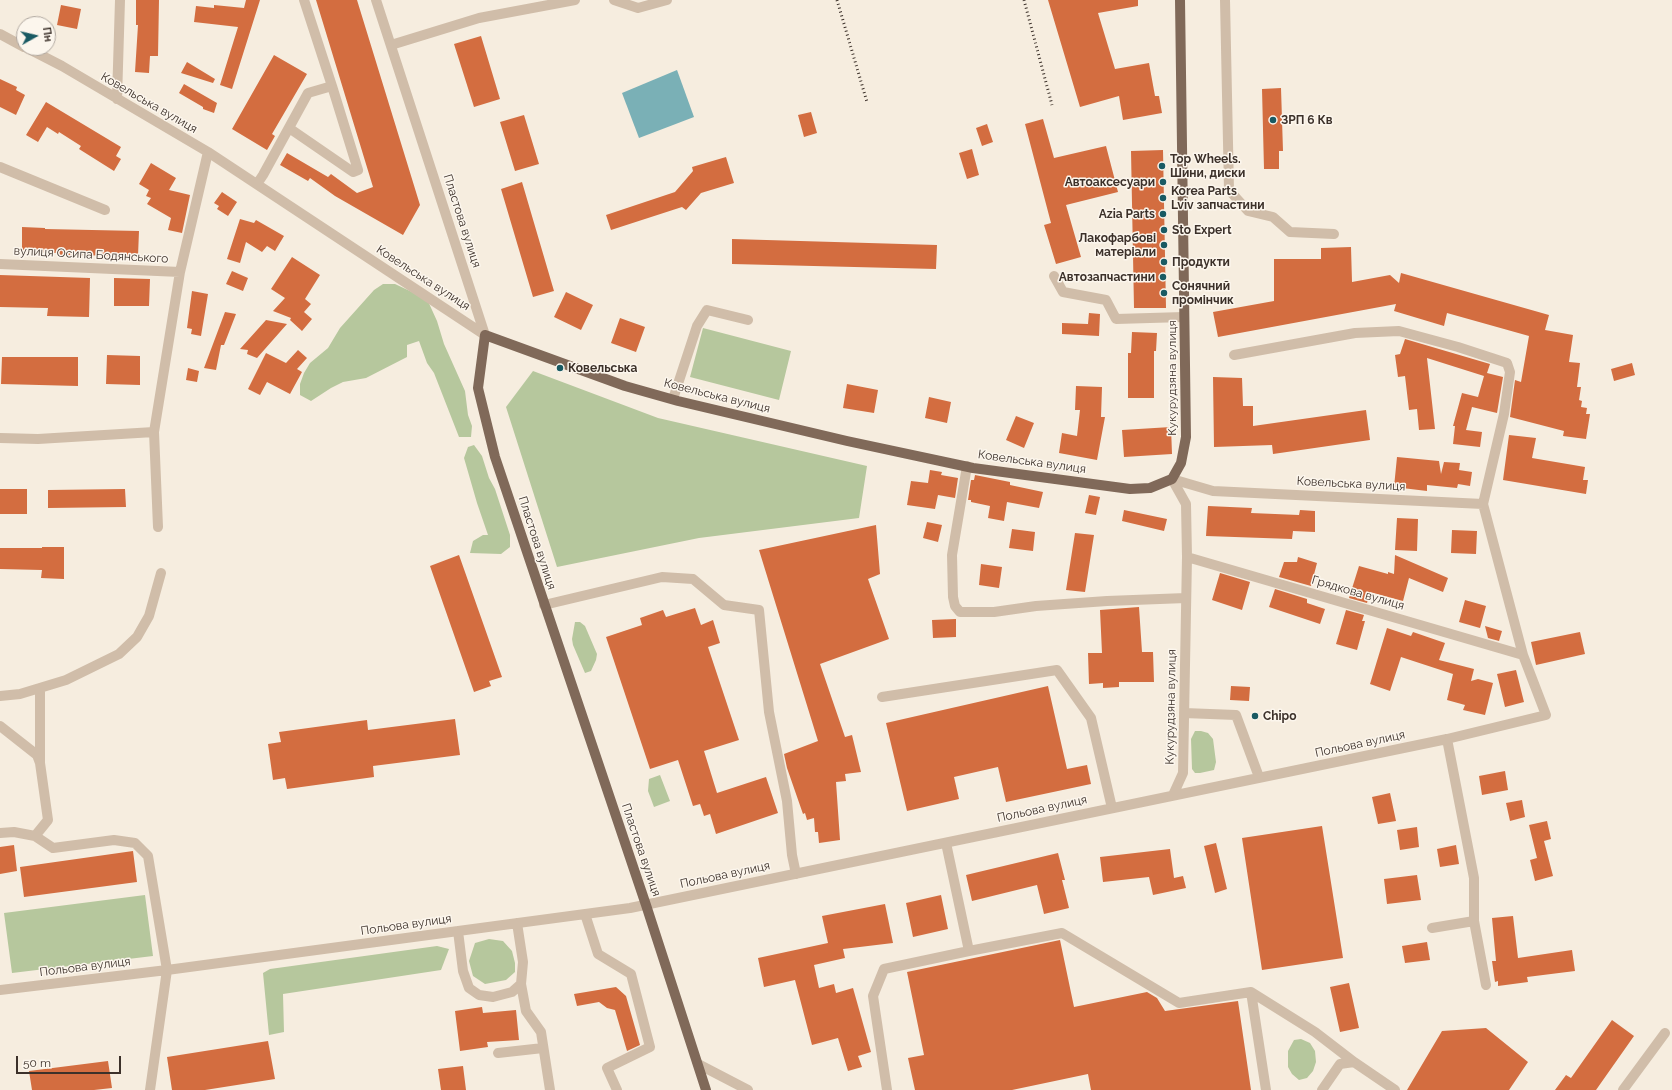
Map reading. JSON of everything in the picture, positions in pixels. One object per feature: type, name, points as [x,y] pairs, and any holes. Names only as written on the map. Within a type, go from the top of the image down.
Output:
[{"type":"main road","name":"Кукурудзяна вулиця","points":[[1172,479],[1182,463],[1186,437],[1180,0]]},
{"type":"main road","name":"Ковельська вулиця","points":[[485,335],[625,386],[847,442],[968,466],[1130,489],[1150,488],[1172,479]]},
{"type":"main road","name":"Пластова вулиця","points":[[485,335],[478,388],[495,457],[646,905],[706,1090]]},
{"type":"street","points":[[117,99],[120,0]]},
{"type":"street","points":[[289,128],[353,172],[358,170],[304,0]]},
{"type":"street","name":"Пластова вулиця","points":[[376,0],[485,335]]},
{"type":"street","points":[[391,45],[479,18],[575,0]]},
{"type":"street","points":[[614,0],[638,8],[667,0]]},
{"type":"street","points":[[1225,0],[1229,190],[1248,211],[1273,217],[1290,232],[1334,234]]},
{"type":"street","points":[[0,34],[16,42]]},
{"type":"street","name":"Ковельська вулиця","points":[[43,56],[208,152],[485,335]]},
{"type":"street","points":[[257,184],[264,175],[308,93],[332,86]]},
{"type":"street","name":"вулиця Осипа Бодянського","points":[[158,527],[154,432],[180,272],[208,152]]},
{"type":"street","points":[[0,167],[105,210]]},
{"type":"street","name":"вулиця Осипа Бодянського","points":[[0,264],[180,272]]},
{"type":"street","points":[[1054,276],[1063,292],[1106,300],[1116,319],[1184,317]]},
{"type":"street","points":[[673,399],[697,326],[707,310],[748,320]]},
{"type":"street","points":[[1234,355],[1355,333],[1399,332],[1458,347],[1506,363],[1510,372],[1504,414],[1483,504],[1523,655]]},
{"type":"street","points":[[0,438],[38,439],[154,432]]},
{"type":"street","points":[[968,466],[952,555],[953,597],[955,606],[960,612],[994,612],[1036,606],[1186,598]]},
{"type":"street","name":"Ковельська вулиця","points":[[1172,479],[1213,491],[1483,504]]},
{"type":"street","name":"Кукурудзяна вулиця","points":[[1172,479],[1186,504],[1187,556],[1183,773],[1173,795]]},
{"type":"street","name":"Грядкова вулиця","points":[[1187,556],[1523,655]]},
{"type":"street","points":[[0,696],[20,694],[66,680],[118,654],[137,637],[149,616],[161,573]]},
{"type":"street","points":[[544,605],[662,577],[693,579],[724,605],[759,610],[769,712],[787,801],[792,855],[796,874]]},
{"type":"street","name":"Польова вулиця","points":[[0,990],[167,970],[646,905],[1447,739],[1546,715],[1523,655]]},
{"type":"street","points":[[882,697],[1057,670],[1091,718],[1112,808]]},
{"type":"street","points":[[35,836],[48,820],[40,763],[40,688]]},
{"type":"street","points":[[1184,713],[1236,715],[1259,778]]},
{"type":"street","points":[[0,726],[37,755],[40,763]]},
{"type":"street","points":[[1447,739],[1474,878],[1474,921],[1486,985]]},
{"type":"street","points":[[0,833],[14,832],[35,836],[53,848],[114,840],[135,843],[148,856],[167,970],[150,1090]]},
{"type":"street","points":[[946,842],[969,951]]},
{"type":"street","points":[[585,914],[598,954],[630,974],[650,1047],[607,1068],[616,1090]]},
{"type":"street","points":[[1432,928],[1474,921]]},
{"type":"street","points":[[517,923],[523,962],[521,984],[526,1011],[541,1032],[550,1090]]},
{"type":"street","points":[[458,931],[463,971],[469,988],[479,995],[493,997],[512,992],[521,984]]},
{"type":"street","points":[[887,1090],[872,996],[884,969],[1062,933],[1179,1003],[1251,992],[1314,1032],[1395,1090]]},
{"type":"street","points":[[1251,992],[1266,1090]]},
{"type":"street","points":[[1623,1090],[1665,1034]]},
{"type":"street","points":[[498,1053],[543,1048]]},
{"type":"street","points":[[1322,1090],[1340,1064],[1354,1062]]},
{"type":"street","points":[[698,1064],[748,1090]]},
{"type":"green space","points":[[383,284],[395,284],[427,299],[437,321],[444,344],[465,391],[468,415],[472,426],[471,437],[459,437],[434,373],[427,363],[419,341],[407,345],[407,357],[366,378],[343,382],[311,401],[300,395],[300,384],[310,363],[328,348],[340,328],[374,290]]},
{"type":"green space","points":[[703,328],[791,351],[779,400],[690,377]]},
{"type":"green space","points":[[533,371],[658,418],[867,466],[859,518],[699,538],[557,567],[506,407]]},
{"type":"green space","points":[[474,445],[482,456],[489,478],[495,489],[510,535],[510,547],[501,554],[470,553],[473,541],[483,535],[488,535],[464,458],[468,447]]},
{"type":"green space","points":[[575,622],[580,622],[585,626],[597,654],[591,671],[585,673],[573,645],[572,639]]},
{"type":"green space","points":[[1195,731],[1208,733],[1213,739],[1216,762],[1214,770],[1195,773],[1192,769],[1191,739]]},
{"type":"green space","points":[[660,775],[670,801],[654,807],[648,791],[649,779]]},
{"type":"green space","points":[[145,895],[153,956],[12,973],[4,913]]},
{"type":"green space","points":[[489,939],[503,941],[512,951],[515,963],[515,972],[506,980],[485,984],[473,976],[469,961],[475,943]]},
{"type":"green space","points":[[437,946],[449,949],[441,970],[283,994],[284,1032],[269,1035],[263,973],[270,969]]},
{"type":"green space","points":[[1301,1039],[1310,1043],[1315,1051],[1316,1062],[1313,1071],[1307,1078],[1299,1080],[1292,1074],[1288,1067],[1288,1051],[1294,1040]]},
{"type":"water","points":[[677,70],[694,117],[639,138],[622,93]]},
{"type":"building","points":[[136,0],[159,0],[158,56],[150,56],[149,73],[135,72],[138,25],[136,25]]},
{"type":"building","points":[[246,0],[260,0],[232,89],[220,85],[238,27],[194,22],[196,6],[214,8],[214,5],[244,8]]},
{"type":"building","points":[[316,0],[357,0],[420,205],[403,235],[335,196],[310,178],[308,181],[280,165],[287,153],[328,177],[331,174],[357,193],[373,187]]},
{"type":"building","points":[[1048,0],[1138,0],[1138,6],[1098,13],[1115,69],[1149,63],[1155,96],[1159,96],[1162,113],[1123,120],[1119,96],[1080,107]]},
{"type":"building","points":[[61,5],[81,9],[77,29],[57,25]]},
{"type":"building","points":[[481,36],[500,99],[474,107],[454,44]]},
{"type":"building","points":[[274,55],[307,74],[272,134],[275,136],[267,150],[232,129]]},
{"type":"building","points":[[187,62],[215,79],[213,83],[181,73]]},
{"type":"building","points":[[0,79],[17,87],[16,90],[25,95],[16,115],[0,107]]},
{"type":"building","points":[[184,84],[217,103],[214,113],[203,109],[203,107],[179,93]]},
{"type":"building","name":"ЗРП 6 Кв","points":[[1281,88],[1283,151],[1279,151],[1279,169],[1264,169],[1262,89]]},
{"type":"building","points":[[46,102],[121,147],[116,156],[121,159],[114,171],[79,149],[81,146],[59,132],[58,134],[47,127],[38,142],[26,135]]},
{"type":"building","points":[[811,112],[817,133],[804,137],[798,115]]},
{"type":"building","points":[[524,115],[539,164],[515,171],[500,122]]},
{"type":"building","points":[[1043,119],[1054,158],[1106,146],[1118,192],[1066,205],[1081,257],[1056,264],[1044,225],[1051,223],[1025,124]]},
{"type":"building","points":[[987,124],[993,142],[982,146],[976,128]]},
{"type":"building","points":[[972,149],[979,175],[967,179],[959,153]]},
{"type":"building","points":[[1163,150],[1166,308],[1134,308],[1131,151]]},
{"type":"building","points":[[726,157],[734,183],[701,193],[686,210],[682,207],[611,230],[606,215],[675,192],[693,171],[692,167]]},
{"type":"building","points":[[151,163],[176,178],[169,190],[190,195],[182,233],[168,230],[171,218],[147,204],[151,198],[146,196],[149,190],[139,184]]},
{"type":"building","points":[[522,182],[554,291],[533,297],[501,189]]},
{"type":"building","points":[[222,192],[237,202],[228,216],[217,209],[219,206],[214,203]]},
{"type":"building","points":[[240,219],[254,223],[256,220],[284,236],[275,251],[267,246],[262,252],[246,242],[240,263],[227,259]]},
{"type":"building","points":[[22,227],[45,229],[139,231],[138,256],[57,255],[57,253],[22,252]]},
{"type":"building","points":[[732,239],[937,245],[936,269],[732,264]]},
{"type":"building","points":[[1351,247],[1352,282],[1390,275],[1399,283],[1401,273],[1549,315],[1545,330],[1573,335],[1569,362],[1580,363],[1577,387],[1581,387],[1579,400],[1582,401],[1581,407],[1587,408],[1586,414],[1590,414],[1586,439],[1563,436],[1564,431],[1510,417],[1515,380],[1521,382],[1529,336],[1447,313],[1444,326],[1394,311],[1396,304],[1218,337],[1213,312],[1274,301],[1274,259],[1321,259],[1321,248]]},
{"type":"building","points":[[292,257],[320,275],[305,299],[311,304],[304,312],[312,319],[302,331],[290,320],[291,318],[273,311],[285,298],[271,289]]},
{"type":"building","points":[[232,271],[248,278],[243,291],[226,284]]},
{"type":"building","points":[[0,275],[90,278],[89,317],[47,316],[48,308],[0,307]]},
{"type":"building","points":[[114,278],[150,279],[149,306],[114,306]]},
{"type":"building","points":[[192,291],[208,294],[201,336],[191,334],[192,329],[187,328]]},
{"type":"building","points":[[566,292],[593,305],[581,330],[554,317]]},
{"type":"building","points":[[225,312],[236,314],[224,345],[221,345],[216,370],[204,368]]},
{"type":"building","points":[[1089,313],[1100,314],[1099,336],[1062,334],[1062,323],[1088,324]]},
{"type":"building","points":[[620,318],[645,327],[636,352],[611,343]]},
{"type":"building","points":[[266,320],[287,324],[257,358],[247,354],[248,350],[240,349]]},
{"type":"building","points":[[1132,332],[1157,333],[1156,351],[1154,351],[1154,398],[1128,398],[1128,353],[1131,353]]},
{"type":"building","points":[[1405,339],[1490,364],[1487,373],[1503,377],[1497,413],[1472,407],[1466,430],[1482,432],[1480,447],[1453,444],[1455,426],[1453,426],[1462,393],[1478,397],[1484,376],[1427,358],[1435,429],[1419,430],[1417,409],[1409,410],[1405,376],[1398,377],[1395,355],[1400,354]]},
{"type":"building","points":[[298,350],[307,358],[297,369],[302,372],[290,394],[267,382],[260,395],[248,389],[266,353],[286,363]]},
{"type":"building","points":[[107,355],[140,356],[140,385],[106,384]]},
{"type":"building","points":[[2,357],[78,357],[78,386],[1,384]]},
{"type":"building","points":[[1632,363],[1635,375],[1614,381],[1611,369]]},
{"type":"building","points":[[188,368],[199,371],[197,382],[186,380]]},
{"type":"building","points":[[1213,377],[1242,378],[1243,406],[1253,406],[1253,426],[1366,410],[1370,440],[1273,454],[1272,445],[1214,447]]},
{"type":"building","points":[[847,384],[878,390],[874,413],[843,408]]},
{"type":"building","points":[[1076,386],[1102,387],[1101,417],[1105,417],[1097,460],[1059,453],[1062,433],[1077,436],[1080,410],[1075,410]]},
{"type":"building","points":[[929,397],[951,402],[947,423],[925,418]]},
{"type":"building","points":[[1016,416],[1034,423],[1024,448],[1006,440]]},
{"type":"building","points":[[1171,427],[1172,454],[1124,457],[1122,430]]},
{"type":"building","points":[[1509,435],[1536,438],[1532,458],[1585,467],[1583,480],[1588,480],[1586,494],[1503,480]]},
{"type":"building","points":[[1397,457],[1439,461],[1441,474],[1444,462],[1460,463],[1459,470],[1472,472],[1470,486],[1458,484],[1457,488],[1427,485],[1427,491],[1394,487]]},
{"type":"building","points":[[930,470],[942,472],[941,475],[958,478],[955,498],[938,495],[935,509],[907,505],[911,481],[928,483]]},
{"type":"building","points":[[975,475],[1010,482],[1010,485],[1043,492],[1039,508],[1007,502],[1004,521],[988,518],[990,506],[968,500],[971,480],[974,480]]},
{"type":"building","points":[[0,489],[27,489],[27,514],[0,514]]},
{"type":"building","points":[[125,489],[126,507],[48,508],[48,490]]},
{"type":"building","points":[[1089,495],[1100,497],[1096,515],[1085,513]]},
{"type":"building","points":[[1208,506],[1252,508],[1251,513],[1299,515],[1300,510],[1315,511],[1315,532],[1293,531],[1292,539],[1206,536]]},
{"type":"building","points":[[1124,510],[1167,519],[1164,531],[1122,521]]},
{"type":"building","points":[[1397,518],[1418,519],[1417,551],[1395,550]]},
{"type":"building","points":[[927,522],[942,525],[938,542],[923,538]]},
{"type":"building","points":[[876,525],[880,574],[868,579],[889,639],[820,664],[845,737],[852,735],[861,772],[845,774],[846,781],[836,782],[840,840],[819,843],[818,832],[815,832],[814,818],[807,820],[805,813],[803,814],[787,768],[784,754],[818,741],[759,550]]},
{"type":"building","points":[[1012,529],[1035,532],[1033,551],[1009,548]]},
{"type":"building","points":[[1452,530],[1477,531],[1476,554],[1451,553]]},
{"type":"building","points":[[1075,533],[1094,535],[1085,592],[1066,590]]},
{"type":"building","points":[[64,547],[64,579],[41,578],[42,570],[0,569],[0,548]]},
{"type":"building","points":[[459,555],[502,677],[489,681],[491,686],[474,692],[430,566]]},
{"type":"building","points":[[1395,555],[1448,578],[1443,592],[1409,578],[1403,601],[1370,592],[1367,603],[1349,598],[1359,566],[1388,574],[1388,572],[1394,574]]},
{"type":"building","points":[[1298,557],[1317,563],[1311,586],[1279,577],[1284,562],[1297,562]]},
{"type":"building","points":[[981,564],[1002,567],[999,588],[979,585]]},
{"type":"building","points":[[1220,573],[1250,582],[1242,610],[1212,600]]},
{"type":"building","points":[[1275,589],[1307,599],[1307,603],[1325,609],[1320,624],[1269,607]]},
{"type":"building","points":[[1465,600],[1486,606],[1480,628],[1459,622]]},
{"type":"building","points":[[1139,607],[1142,652],[1153,652],[1154,682],[1119,682],[1119,687],[1103,688],[1103,683],[1089,684],[1088,653],[1102,653],[1100,610]]},
{"type":"building","points":[[695,608],[701,625],[713,620],[720,643],[708,647],[739,740],[704,751],[717,793],[766,777],[778,813],[716,834],[710,814],[704,816],[700,804],[693,806],[678,760],[650,769],[606,637],[642,625],[640,618],[663,610],[666,617]]},
{"type":"building","points":[[1346,610],[1364,615],[1362,621],[1365,621],[1357,650],[1336,644]]},
{"type":"building","points":[[956,619],[956,637],[933,638],[932,620]]},
{"type":"building","points":[[1485,626],[1502,631],[1499,641],[1488,638]]},
{"type":"building","points":[[1387,628],[1411,636],[1413,632],[1445,643],[1439,660],[1474,669],[1471,681],[1478,679],[1493,683],[1485,715],[1463,710],[1465,705],[1447,700],[1453,674],[1401,657],[1390,691],[1370,684]]},
{"type":"building","points":[[1580,632],[1585,654],[1536,665],[1531,642]]},
{"type":"building","points":[[1516,670],[1524,702],[1505,707],[1497,674]]},
{"type":"building","points":[[1048,686],[1067,769],[1087,765],[1091,784],[1006,802],[998,767],[954,777],[959,799],[907,811],[886,723]]},
{"type":"building","points":[[1231,686],[1250,687],[1249,701],[1230,700]]},
{"type":"building","points":[[455,719],[460,755],[373,766],[374,777],[287,789],[285,778],[273,780],[268,744],[281,742],[279,732],[367,720],[368,730]]},
{"type":"building","points":[[1505,771],[1508,790],[1482,795],[1479,776]]},
{"type":"building","points":[[1390,793],[1396,821],[1378,824],[1372,797]]},
{"type":"building","points":[[1522,800],[1525,817],[1510,821],[1506,803]]},
{"type":"building","points":[[1547,821],[1551,839],[1544,841],[1553,876],[1535,881],[1530,860],[1537,858],[1529,825]]},
{"type":"building","points":[[1322,826],[1343,958],[1262,970],[1242,838]]},
{"type":"building","points":[[1417,827],[1419,847],[1400,850],[1397,830]]},
{"type":"building","points":[[1216,843],[1227,889],[1215,893],[1204,846]]},
{"type":"building","points":[[14,845],[17,871],[0,874],[0,847]]},
{"type":"building","points":[[1456,845],[1459,864],[1440,867],[1437,849]]},
{"type":"building","points":[[1170,849],[1174,878],[1183,876],[1186,888],[1153,895],[1149,877],[1103,882],[1100,857]]},
{"type":"building","points":[[133,851],[137,882],[24,897],[20,867]]},
{"type":"building","points":[[1058,853],[1065,880],[1062,880],[1069,908],[1044,914],[1037,885],[972,901],[966,875]]},
{"type":"building","points":[[1417,875],[1421,900],[1387,904],[1384,879]]},
{"type":"building","points":[[941,895],[948,929],[913,937],[906,903]]},
{"type":"building","points":[[885,904],[893,943],[843,949],[845,958],[814,965],[819,988],[834,984],[836,993],[853,988],[871,1052],[858,1056],[862,1067],[848,1071],[838,1038],[812,1045],[795,980],[764,987],[758,958],[828,943],[822,916]]},
{"type":"building","points":[[1513,916],[1518,958],[1572,950],[1575,971],[1527,977],[1528,982],[1498,986],[1498,981],[1495,982],[1492,961],[1496,961],[1492,918]]},
{"type":"building","points":[[1060,940],[1074,1007],[1147,992],[1157,998],[1165,1011],[1238,1001],[1251,1090],[1091,1090],[1088,1074],[1012,1090],[915,1090],[908,1058],[924,1055],[907,972]]},
{"type":"building","points":[[1427,942],[1430,960],[1405,963],[1402,946]]},
{"type":"building","points":[[1349,983],[1359,1028],[1340,1032],[1330,987]]},
{"type":"building","points":[[616,987],[626,996],[640,1045],[627,1051],[615,1010],[607,1008],[599,1002],[577,1006],[574,994]]},
{"type":"building","points":[[482,1007],[483,1013],[516,1010],[519,1040],[487,1042],[488,1047],[460,1051],[455,1011]]},
{"type":"building","points":[[1612,1020],[1634,1036],[1596,1090],[1555,1090],[1566,1075],[1571,1078]]},
{"type":"building","points":[[1486,1028],[1528,1062],[1509,1090],[1407,1090],[1442,1031]]},
{"type":"building","points":[[268,1041],[275,1079],[205,1090],[172,1090],[167,1057]]},
{"type":"building","points":[[108,1061],[112,1088],[94,1090],[32,1090],[29,1071]]},
{"type":"building","points":[[463,1066],[466,1090],[441,1090],[438,1069]]},
{"type":"railway","points":[[837,0],[867,102]]},
{"type":"railway","points":[[1024,0],[1052,105]]},
{"type":"place","name":"ЗРП 6 Кв","points":[[1273,120]]},
{"type":"place","name":"Top Wheels. Шини, диски","points":[[1162,166]]},
{"type":"place","name":"Автоаксесуари","points":[[1163,182]]},
{"type":"place","name":"Korea Parts Lviv запчастини","points":[[1163,198]]},
{"type":"place","name":"Azia Parts","points":[[1163,214]]},
{"type":"place","name":"Sto Expert","points":[[1164,230]]},
{"type":"place","name":"Лакофарбові матеріали","points":[[1164,245]]},
{"type":"place","name":"Продукти","points":[[1164,262]]},
{"type":"place","name":"Автозапчастини","points":[[1163,277]]},
{"type":"place","name":"Сонячний промінчик","points":[[1164,293]]},
{"type":"place","name":"Ковельська","points":[[560,368]]},
{"type":"place","name":"Chipo","points":[[1255,716]]}]
